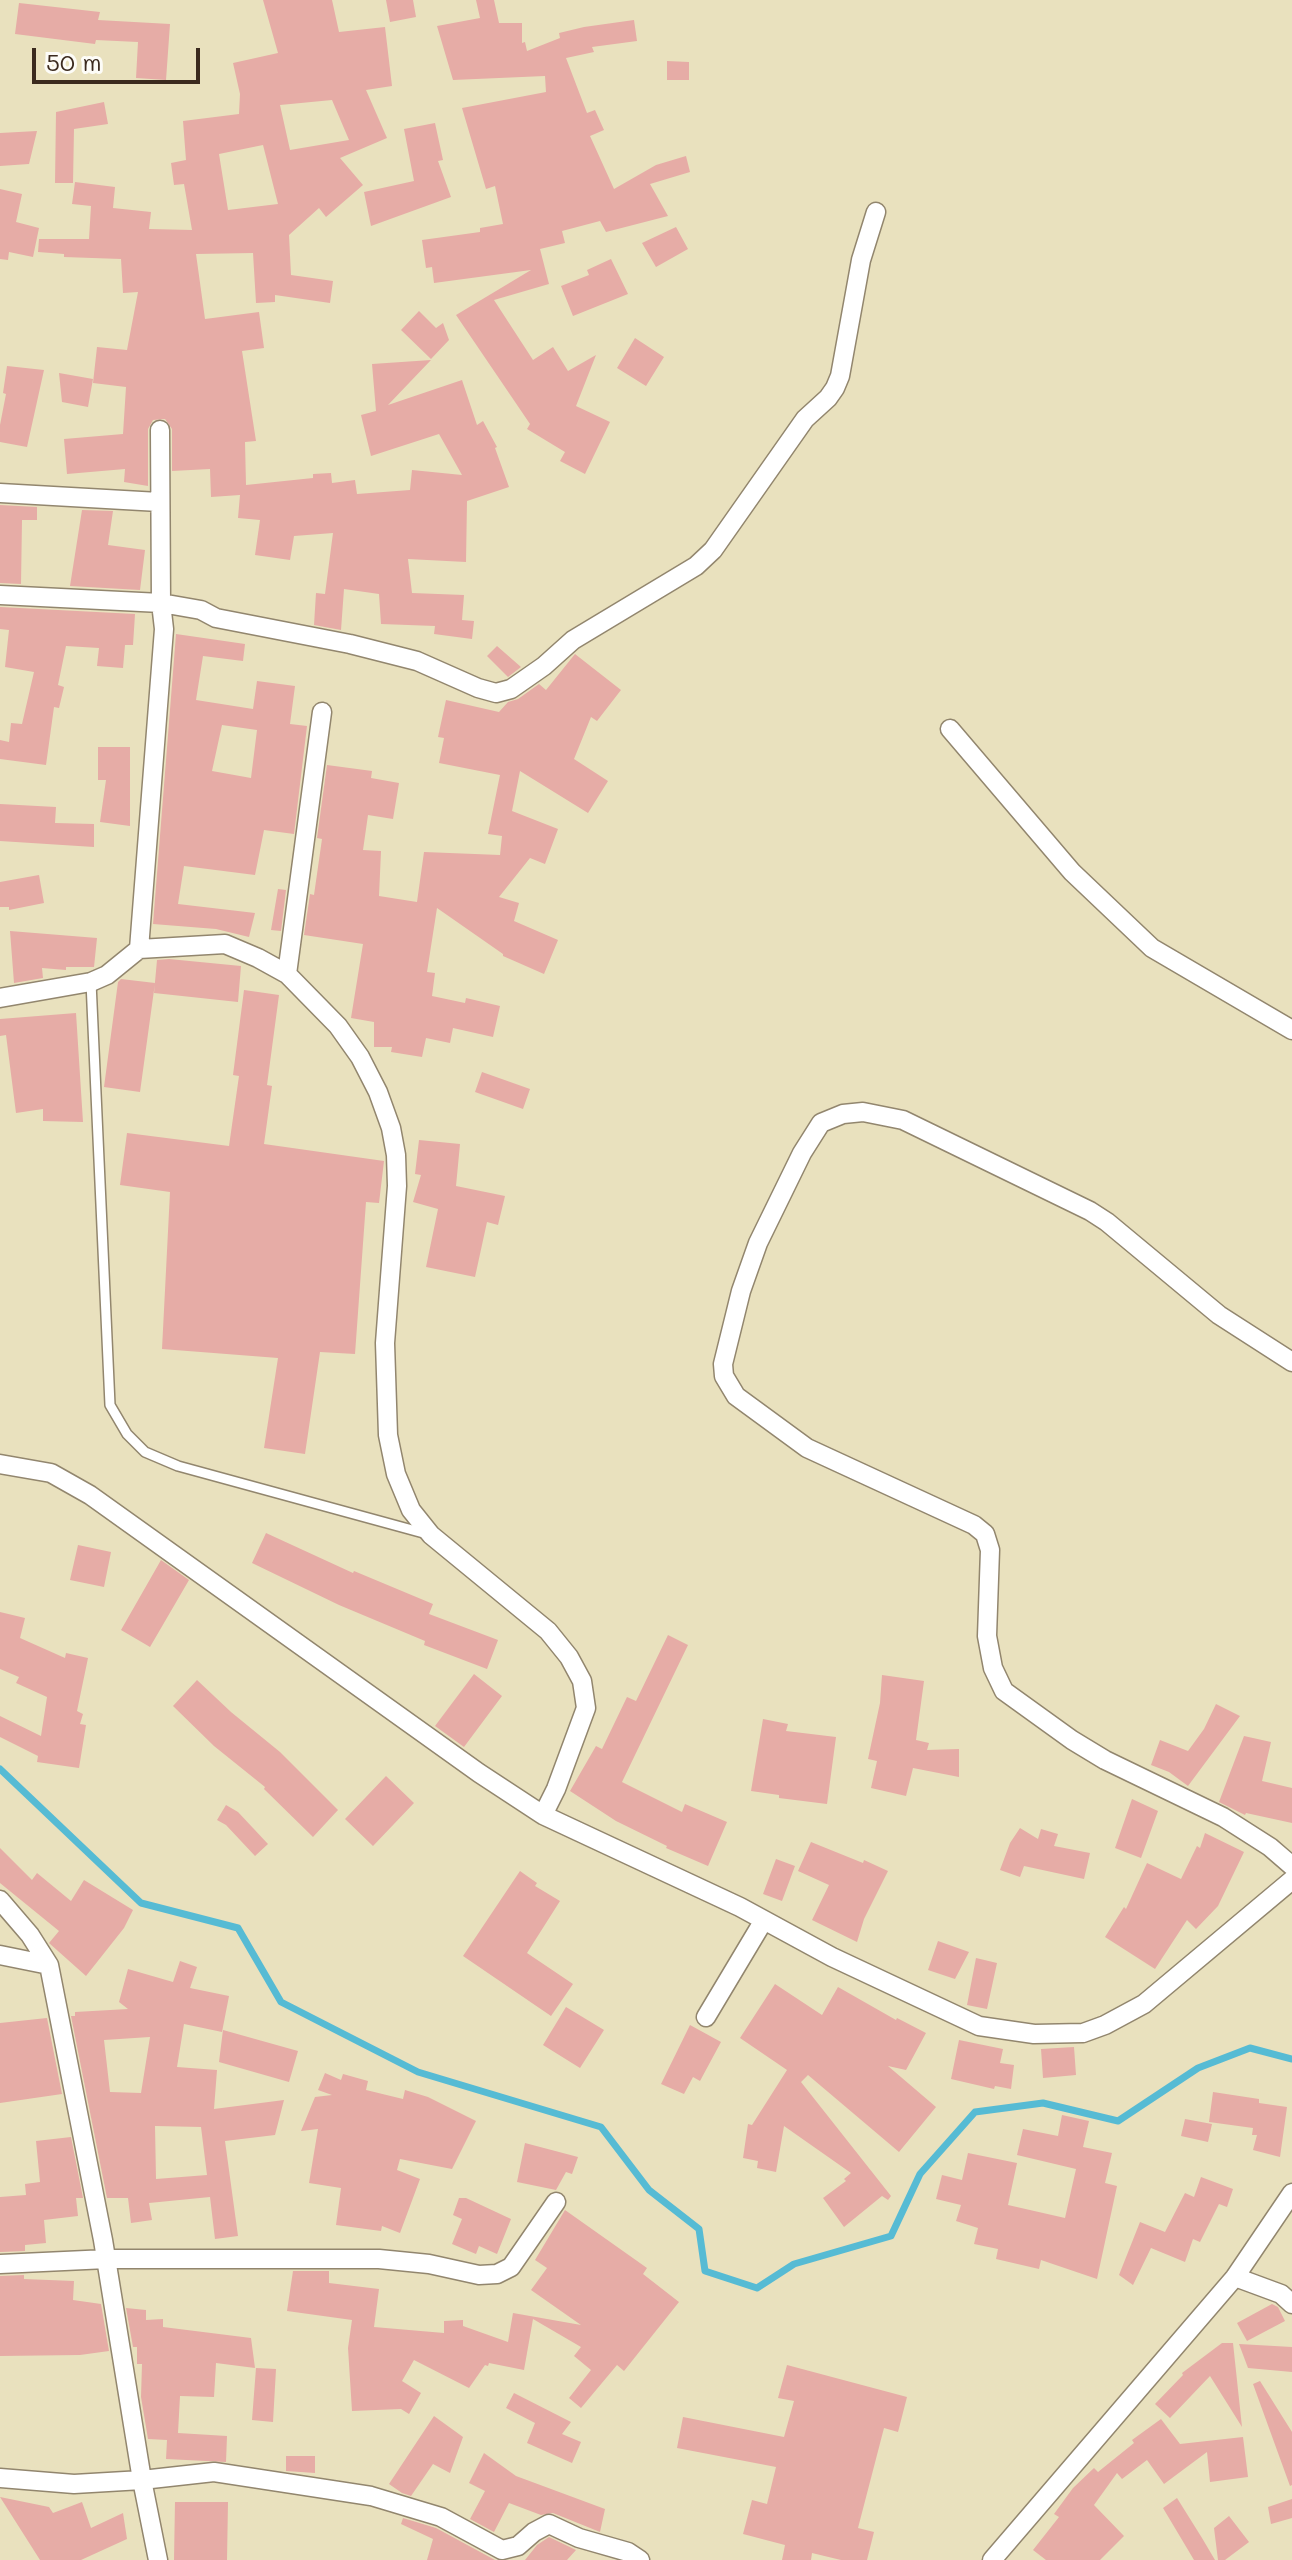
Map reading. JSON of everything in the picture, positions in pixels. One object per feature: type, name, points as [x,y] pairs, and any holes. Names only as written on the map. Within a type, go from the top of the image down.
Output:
[{"type":"street","points":[[0,595],[161,603],[201,610],[216,618],[350,644],[417,661],[496,693],[511,689],[544,666],[573,640],[696,566],[713,550],[805,419],[835,388],[840,376],[861,260],[876,212]]},
{"type":"street","points":[[139,949],[164,629],[161,603],[160,430]]},
{"type":"street","points":[[0,493],[159,502]]},
{"type":"street","points":[[287,974],[322,712]]},
{"type":"street","points":[[950,729],[1072,872],[1152,948],[1292,1030]]},
{"type":"street","points":[[0,998],[91,982],[107,975],[139,949],[225,944],[287,974],[338,1026],[360,1057],[378,1092],[391,1128],[397,1186],[385,1343],[388,1435],[396,1474],[411,1510],[431,1535],[548,1631],[569,1657],[582,1681],[586,1708],[543,1815]]},
{"type":"street","points":[[1292,1362],[1219,1315],[1090,1211],[903,1120],[863,1112],[843,1114],[821,1123],[802,1153],[758,1243],[741,1291],[723,1364],[724,1376],[736,1396],[807,1448],[974,1525],[985,1534],[990,1550],[987,1636],[993,1668],[1004,1691],[1072,1740],[1105,1760],[1223,1817],[1270,1847],[1292,1866]]},
{"type":"street","points":[[0,1464],[51,1473],[90,1495],[479,1773],[543,1815],[979,2026],[1034,2034],[1083,2033],[1105,2025],[1144,2004],[1292,1880]]},
{"type":"street","points":[[0,1900],[30,1935],[49,1965],[107,2259],[142,2480],[158,2560]]},
{"type":"street","points":[[706,2017],[764,1920]]},
{"type":"street","points":[[0,1955],[49,1965]]},
{"type":"street","points":[[992,2560],[1235,2277],[1292,2193]]},
{"type":"street","points":[[0,2264],[107,2259],[379,2259],[429,2264],[479,2275],[497,2274],[511,2267],[556,2202]]},
{"type":"street","points":[[1235,2277],[1281,2294],[1292,2304]]},
{"type":"street","points":[[0,2478],[74,2484],[214,2472],[371,2496],[441,2517],[502,2550],[518,2546],[549,2524],[579,2538],[626,2553]]},
{"type":"lane","points":[[91,982],[110,1405],[127,1434],[145,1452],[178,1466],[431,1535]]},
{"type":"building","points":[[263,0],[332,0],[339,32],[385,27],[392,86],[366,90],[387,138],[340,158],[363,185],[326,217],[319,208],[289,235],[291,275],[333,281],[330,303],[275,295],[275,302],[256,303],[253,253],[196,254],[205,319],[259,312],[264,348],[242,351],[256,441],[245,442],[246,485],[313,478],[313,474],[331,473],[332,483],[355,480],[357,494],[410,490],[412,470],[462,475],[439,434],[371,456],[361,415],[376,411],[372,364],[431,360],[388,405],[462,380],[477,425],[483,421],[497,447],[509,487],[467,501],[466,562],[408,559],[412,593],[464,595],[462,620],[474,621],[472,639],[434,634],[435,626],[381,624],[379,594],[344,589],[341,630],[314,625],[316,593],[325,594],[333,533],[294,536],[290,560],[255,555],[260,520],[238,518],[240,495],[211,497],[210,469],[172,471],[172,429],[165,419],[153,420],[148,429],[148,486],[124,482],[125,469],[67,474],[64,439],[123,434],[126,387],[93,383],[97,347],[127,350],[138,292],[123,293],[121,259],[64,257],[64,254],[38,252],[39,239],[89,239],[91,206],[72,204],[75,182],[115,187],[113,208],[151,212],[149,229],[192,230],[184,184],[174,185],[171,163],[186,160],[183,121],[239,114],[240,94],[233,63],[278,53]],"holes":[[[332,100],[349,140],[290,150],[280,105]],[[263,145],[278,204],[228,210],[219,154]]]},
{"type":"building","points":[[386,0],[413,0],[416,17],[390,22]]},
{"type":"building","points":[[476,0],[494,0],[499,23],[522,23],[522,43],[525,42],[527,51],[560,38],[559,33],[634,20],[637,41],[592,47],[594,52],[566,58],[587,113],[595,110],[604,130],[590,136],[614,189],[656,165],[686,156],[690,172],[650,184],[668,216],[606,232],[600,221],[562,231],[565,243],[540,249],[549,284],[494,300],[533,360],[553,347],[568,371],[596,355],[576,406],[610,422],[585,474],[560,461],[565,452],[527,429],[530,424],[456,315],[531,270],[434,283],[432,267],[426,268],[422,240],[480,232],[480,228],[503,224],[495,186],[486,189],[462,108],[546,92],[545,76],[453,80],[437,26],[480,18]]},
{"type":"building","points":[[19,3],[100,12],[98,20],[170,24],[166,80],[136,78],[138,42],[96,40],[95,44],[15,34]]},
{"type":"building","points":[[667,61],[689,62],[689,80],[667,80]]},
{"type":"building","points":[[104,102],[108,124],[74,129],[73,183],[55,183],[56,112]]},
{"type":"building","points":[[435,123],[443,160],[438,161],[451,197],[371,226],[364,192],[414,181],[404,129]]},
{"type":"building","points":[[37,131],[29,164],[0,166],[0,133]]},
{"type":"building","points":[[0,189],[22,194],[16,222],[39,228],[33,257],[9,252],[8,260],[0,259]]},
{"type":"building","points":[[676,227],[688,249],[656,267],[642,243]]},
{"type":"building","points":[[611,259],[628,294],[573,316],[561,286],[589,275],[587,270]]},
{"type":"building","points":[[419,311],[436,328],[443,323],[449,340],[431,359],[401,330]]},
{"type":"building","points":[[635,338],[664,357],[646,386],[617,368]]},
{"type":"building","points":[[7,366],[44,370],[27,447],[0,442]]},
{"type":"building","points":[[59,373],[93,379],[88,407],[62,402]]},
{"type":"building","points":[[0,505],[37,507],[37,520],[22,520],[21,584],[0,583]]},
{"type":"building","points":[[82,510],[113,511],[108,545],[145,550],[140,590],[70,586]]},
{"type":"building","points":[[0,607],[135,614],[133,645],[125,645],[123,668],[97,666],[99,648],[66,646],[58,685],[64,687],[59,708],[54,707],[46,765],[0,759],[0,740],[9,742],[11,723],[22,724],[34,672],[5,667],[9,630],[0,629]]},
{"type":"building","points":[[176,634],[245,644],[243,661],[203,656],[196,700],[253,709],[257,681],[295,686],[290,724],[307,726],[294,834],[264,830],[255,875],[184,866],[178,904],[255,913],[249,937],[216,929],[153,924]],"holes":[[[222,725],[257,730],[251,778],[212,771]]]},
{"type":"building","points":[[497,646],[521,667],[508,677],[487,656]]},
{"type":"building","points":[[575,654],[621,690],[597,721],[591,717],[574,759],[608,781],[588,813],[520,771],[512,811],[558,829],[545,864],[530,858],[499,897],[519,903],[514,921],[558,940],[544,974],[503,956],[437,908],[427,972],[435,973],[432,996],[465,1003],[466,998],[500,1006],[493,1037],[453,1028],[450,1043],[426,1038],[422,1057],[391,1052],[392,1047],[374,1047],[374,1022],[351,1018],[363,944],[304,935],[310,894],[314,895],[322,839],[317,838],[327,765],[372,771],[371,778],[399,783],[393,819],[368,815],[363,850],[381,851],[379,896],[417,902],[424,852],[500,855],[502,836],[488,834],[500,775],[439,763],[444,738],[438,737],[446,700],[499,712],[508,702],[518,699],[539,684],[546,690]]},
{"type":"building","points":[[98,747],[130,747],[130,826],[100,822],[106,780],[98,780]]},
{"type":"building","points":[[0,804],[56,807],[55,823],[94,824],[94,847],[0,841]]},
{"type":"building","points":[[39,875],[44,903],[9,910],[9,907],[0,907],[0,882]]},
{"type":"building","points":[[278,889],[286,890],[281,931],[271,930]]},
{"type":"building","points":[[10,931],[97,938],[94,967],[66,967],[66,970],[42,968],[43,978],[14,983]]},
{"type":"building","points":[[157,960],[241,966],[238,1002],[154,993]]},
{"type":"building","points":[[121,979],[155,983],[140,1092],[104,1087],[118,982]]},
{"type":"building","points":[[244,990],[279,995],[267,1085],[272,1086],[264,1144],[384,1161],[379,1203],[366,1202],[355,1354],[320,1352],[305,1454],[264,1448],[278,1358],[162,1349],[170,1192],[120,1185],[127,1133],[229,1146],[239,1076],[233,1075]]},
{"type":"building","points":[[76,1013],[83,1122],[43,1121],[43,1109],[16,1113],[6,1035],[0,1036],[0,1019]]},
{"type":"building","points":[[482,1072],[530,1089],[523,1109],[475,1092]]},
{"type":"building","points":[[419,1140],[460,1144],[456,1186],[505,1196],[498,1225],[487,1222],[475,1277],[426,1267],[438,1209],[413,1202],[421,1175],[415,1174]]},
{"type":"building","points":[[266,1533],[353,1573],[433,1604],[429,1614],[498,1640],[487,1669],[424,1645],[425,1641],[339,1605],[252,1563]]},
{"type":"building","points":[[78,1545],[111,1552],[104,1587],[70,1580]]},
{"type":"building","points":[[161,1560],[189,1580],[150,1647],[121,1630]]},
{"type":"building","points":[[0,1612],[25,1618],[20,1638],[65,1658],[66,1653],[88,1658],[77,1711],[83,1714],[80,1724],[86,1725],[79,1768],[37,1762],[38,1756],[0,1737],[0,1716],[41,1736],[47,1697],[16,1683],[19,1677],[0,1669]]},
{"type":"building","points":[[668,1635],[688,1645],[622,1782],[682,1812],[685,1804],[727,1822],[708,1866],[616,1821],[570,1791],[596,1746],[602,1749],[627,1697],[636,1701]]},
{"type":"building","points":[[474,1674],[502,1696],[464,1747],[435,1726]]},
{"type":"building","points":[[882,1675],[924,1681],[916,1740],[929,1743],[927,1750],[959,1749],[959,1777],[913,1768],[906,1796],[871,1788],[877,1761],[868,1759],[880,1703]]},
{"type":"building","points":[[197,1680],[280,1752],[338,1810],[313,1837],[265,1787],[214,1746],[173,1706]]},
{"type":"building","points":[[1216,1704],[1240,1716],[1188,1786],[1169,1772],[1151,1765],[1160,1740],[1188,1751],[1204,1729]]},
{"type":"building","points":[[763,1719],[788,1724],[786,1731],[836,1737],[827,1804],[751,1791]]},
{"type":"building","points":[[1244,1736],[1271,1742],[1262,1781],[1292,1788],[1292,1823],[1245,1815],[1219,1802]]},
{"type":"building","points":[[386,1776],[414,1803],[373,1846],[345,1819]]},
{"type":"building","points":[[1132,1799],[1158,1811],[1141,1858],[1115,1848]]},
{"type":"building","points":[[226,1805],[238,1812],[268,1844],[255,1856],[226,1825],[217,1820]]},
{"type":"building","points":[[1020,1828],[1038,1839],[1041,1829],[1058,1834],[1054,1846],[1090,1853],[1084,1879],[1024,1866],[1020,1877],[1000,1870],[1010,1843]]},
{"type":"building","points":[[1205,1833],[1244,1852],[1218,1906],[1196,1929],[1187,1920],[1155,1969],[1105,1937],[1124,1907],[1126,1909],[1147,1863],[1181,1879],[1197,1846],[1200,1848]]},
{"type":"building","points":[[811,1842],[888,1871],[864,1919],[857,1942],[812,1920],[829,1885],[798,1871]]},
{"type":"building","points":[[0,1848],[32,1880],[37,1873],[71,1901],[84,1880],[133,1910],[124,1928],[86,1976],[49,1943],[59,1931],[0,1883]]},
{"type":"building","points":[[776,1859],[795,1866],[782,1901],[763,1894]]},
{"type":"building","points":[[520,1871],[537,1883],[535,1886],[560,1901],[527,1953],[573,1984],[551,2016],[463,1956]]},
{"type":"building","points":[[938,1941],[969,1952],[955,1979],[928,1970]]},
{"type":"building","points":[[976,1958],[997,1963],[987,2009],[967,2005]]},
{"type":"building","points":[[180,1961],[197,1967],[190,1988],[229,1996],[222,2032],[184,2024],[177,2067],[217,2070],[214,2109],[284,2100],[275,2135],[225,2141],[238,2236],[215,2239],[210,2197],[149,2203],[152,2220],[131,2223],[128,2198],[107,2198],[71,2016],[75,2016],[75,2012],[128,2009],[119,2002],[128,1969],[173,1982]],"holes":[[[150,2037],[141,2093],[110,2092],[104,2040]],[[155,2126],[201,2127],[207,2175],[156,2179]]]},
{"type":"building","points":[[775,1984],[822,2015],[838,1987],[926,2033],[906,2070],[888,2066],[936,2107],[899,2152],[808,2075],[801,2082],[891,2196],[888,2200],[882,2196],[844,2227],[823,2198],[846,2181],[844,2179],[851,2173],[784,2126],[776,2172],[757,2168],[758,2161],[743,2158],[748,2124],[752,2125],[787,2070],[740,2038]]},
{"type":"building","points":[[566,2007],[604,2030],[580,2068],[543,2045]]},
{"type":"building","points":[[47,2018],[62,2094],[0,2103],[0,2023]]},
{"type":"building","points":[[690,2025],[721,2042],[700,2081],[693,2077],[684,2094],[661,2084]]},
{"type":"building","points":[[223,2030],[298,2051],[289,2082],[219,2062]]},
{"type":"building","points":[[959,2040],[1003,2049],[1000,2063],[1014,2065],[1011,2089],[995,2086],[994,2089],[951,2079]]},
{"type":"building","points":[[1074,2047],[1076,2075],[1043,2078],[1041,2049]]},
{"type":"building","points":[[325,2073],[341,2080],[343,2074],[368,2081],[366,2090],[403,2099],[405,2090],[428,2097],[476,2121],[452,2169],[400,2159],[397,2170],[420,2179],[400,2233],[382,2226],[381,2231],[336,2225],[341,2188],[309,2183],[318,2129],[301,2131],[315,2097],[332,2095],[318,2090]]},
{"type":"building","points":[[1213,2092],[1287,2107],[1280,2157],[1253,2150],[1257,2135],[1252,2135],[1253,2128],[1209,2122]]},
{"type":"building","points":[[1062,2115],[1089,2121],[1083,2147],[1112,2153],[1105,2183],[1117,2186],[1097,2279],[1041,2260],[1039,2269],[996,2259],[998,2249],[974,2244],[978,2228],[956,2221],[961,2205],[936,2199],[942,2175],[962,2180],[968,2153],[1017,2163],[1008,2205],[1065,2218],[1076,2169],[1017,2155],[1023,2129],[1058,2136]]},
{"type":"building","points":[[1185,2119],[1212,2124],[1208,2142],[1181,2136]]},
{"type":"building","points":[[71,2137],[83,2198],[76,2198],[78,2216],[44,2220],[46,2243],[25,2245],[25,2251],[0,2252],[0,2197],[26,2195],[25,2184],[40,2182],[36,2141]]},
{"type":"building","points":[[525,2143],[578,2157],[572,2174],[566,2172],[556,2190],[517,2182]]},
{"type":"building","points":[[1201,2177],[1233,2189],[1227,2207],[1219,2204],[1200,2242],[1193,2239],[1185,2262],[1151,2248],[1133,2285],[1119,2275],[1140,2222],[1165,2232],[1185,2193],[1194,2197]]},
{"type":"building","points":[[459,2198],[466,2198],[511,2219],[497,2254],[479,2246],[476,2254],[452,2244],[462,2219],[453,2215]]},
{"type":"building","points":[[565,2210],[647,2268],[643,2274],[679,2302],[624,2371],[617,2365],[581,2408],[569,2398],[591,2370],[574,2356],[581,2347],[533,2319],[524,2370],[489,2363],[469,2388],[414,2360],[402,2381],[421,2393],[409,2414],[401,2409],[352,2411],[348,2348],[352,2320],[287,2311],[293,2271],[329,2271],[329,2283],[379,2289],[374,2327],[444,2333],[444,2321],[463,2320],[463,2326],[508,2342],[513,2313],[581,2325],[531,2290],[547,2268],[535,2260]]},
{"type":"building","points":[[24,2275],[24,2279],[74,2281],[73,2300],[101,2304],[109,2351],[80,2355],[0,2356],[0,2276]]},
{"type":"building","points":[[1272,2304],[1278,2307],[1285,2321],[1247,2341],[1237,2323]]},
{"type":"building","points":[[126,2308],[146,2310],[146,2320],[163,2319],[163,2327],[251,2338],[255,2368],[216,2363],[214,2397],[180,2396],[178,2433],[227,2436],[226,2462],[166,2459],[167,2440],[148,2439],[141,2397],[142,2364],[137,2364],[137,2347],[133,2347]]},
{"type":"building","points":[[1222,2343],[1233,2343],[1242,2427],[1210,2376],[1170,2418],[1155,2404],[1182,2373]]},
{"type":"building","points":[[1239,2344],[1292,2347],[1292,2372],[1248,2368]]},
{"type":"building","points":[[787,2365],[907,2397],[898,2432],[884,2428],[858,2528],[874,2532],[867,2560],[841,2560],[812,2553],[811,2560],[782,2560],[785,2545],[743,2534],[752,2500],[767,2504],[776,2467],[677,2448],[683,2417],[784,2437],[794,2401],[778,2398]]},
{"type":"building","points":[[256,2368],[276,2369],[273,2422],[252,2420]]},
{"type":"building","points":[[1260,2381],[1292,2432],[1290,2486],[1253,2384]]},
{"type":"building","points":[[514,2393],[571,2422],[562,2434],[581,2442],[572,2463],[527,2443],[535,2423],[506,2408]]},
{"type":"building","points":[[434,2416],[463,2437],[450,2473],[433,2464],[411,2496],[402,2493],[389,2484]]},
{"type":"building","points":[[1161,2419],[1180,2444],[1243,2437],[1248,2477],[1210,2482],[1207,2452],[1164,2484],[1147,2460],[1122,2479],[1117,2473],[1094,2505],[1124,2536],[1100,2560],[1046,2560],[1033,2550],[1059,2517],[1054,2514],[1073,2488],[1094,2468],[1098,2472],[1134,2443],[1132,2440]]},
{"type":"building","points":[[484,2453],[516,2476],[605,2509],[600,2532],[553,2513],[541,2515],[509,2503],[494,2532],[470,2519],[485,2491],[469,2483]]},
{"type":"building","points":[[286,2456],[315,2456],[315,2473],[286,2471]]},
{"type":"building","points":[[0,2497],[49,2507],[53,2513],[82,2502],[91,2528],[123,2513],[127,2539],[81,2560],[40,2560]]},
{"type":"building","points":[[1177,2498],[1215,2560],[1194,2560],[1163,2508]]},
{"type":"building","points":[[1292,2499],[1292,2518],[1271,2524],[1268,2507]]},
{"type":"building","points":[[175,2502],[228,2502],[227,2560],[174,2560]]},
{"type":"building","points":[[1229,2516],[1249,2542],[1225,2560],[1218,2560],[1214,2528]]},
{"type":"building","points":[[403,2518],[436,2528],[495,2560],[427,2560],[433,2539],[401,2524]]},
{"type":"building","points":[[549,2537],[576,2550],[567,2560],[525,2560],[537,2545]]},
{"type":"waterway","points":[[0,1769],[141,1903],[238,1928],[281,2002],[418,2072],[601,2127],[649,2190],[699,2229],[705,2271],[757,2288],[794,2264],[891,2236],[920,2174],[975,2112],[1043,2103],[1118,2121],[1198,2068],[1250,2048],[1292,2059]]}]
